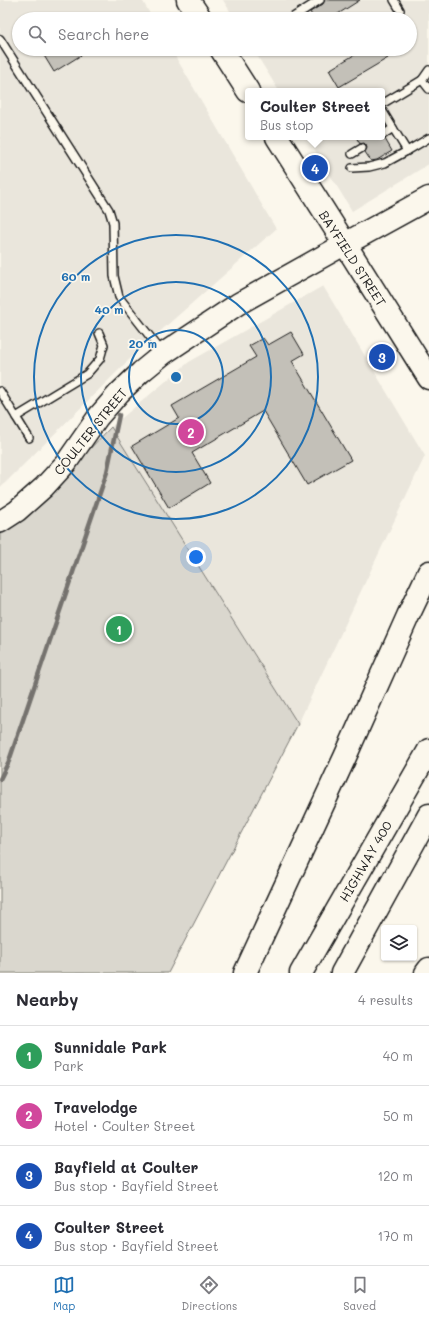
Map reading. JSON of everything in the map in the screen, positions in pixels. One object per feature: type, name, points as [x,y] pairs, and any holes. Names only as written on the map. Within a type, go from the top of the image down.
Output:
[{"type":"main road","points":[[188,0],[196,12]]},
{"type":"main road","points":[[226,56],[246,88]]},
{"type":"main road","name":"BAYFIELD STREET","points":[[279,140],[429,378]]},
{"type":"main road","points":[[345,244],[429,198]]},
{"type":"main road","points":[[244,973],[429,572]]},
{"type":"main road","name":"HIGHWAY 400","points":[[300,973],[429,750]]},
{"type":"main road","points":[[342,973],[429,815]]},
{"type":"main road","points":[[426,973],[429,969]]},
{"type":"street","name":"COULTER STREET","points":[[0,522],[17,511],[44,487],[66,463],[98,417],[119,393],[163,354],[238,304],[345,244]]},
{"type":"lane","points":[[301,12],[320,0]]},
{"type":"lane","points":[[394,0],[400,10]]},
{"type":"lane","points":[[0,38],[109,210],[113,223],[114,276],[119,297],[163,354]]},
{"type":"lane","points":[[429,70],[426,80],[429,90]]},
{"type":"lane","points":[[385,102],[426,80]]},
{"type":"lane","points":[[385,115],[407,150]]},
{"type":"lane","points":[[385,134],[393,128]]},
{"type":"lane","points":[[352,168],[369,167],[384,163],[429,138]]},
{"type":"lane","points":[[352,154],[362,148]]},
{"type":"lane","points":[[16,417],[87,374],[100,359],[104,345],[99,333]]},
{"type":"lane","points":[[0,391],[29,438]]},
{"type":"shaded area","points":[[0,0],[142,0],[149,12],[12,12],[12,56],[175,56],[276,229],[139,350],[0,487]]},
{"type":"shaded area","points":[[223,0],[429,0],[429,164],[352,211],[309,140],[385,140],[385,88],[277,88],[257,56],[417,56],[417,12],[231,12]]},
{"type":"shaded area","points":[[323,286],[425,456],[298,724],[111,427],[189,362]]},
{"type":"shaded area","points":[[111,427],[298,724],[168,973],[0,973],[0,534],[23,518]]},
{"type":"building","points":[[325,0],[360,0],[341,12],[310,12],[323,4]]},
{"type":"building","points":[[44,56],[80,56],[54,72]]},
{"type":"building","points":[[352,56],[387,56],[388,58],[339,87],[329,70]]},
{"type":"building","points":[[385,139],[392,151],[377,160],[371,161],[365,152],[367,148],[366,145],[364,143],[360,144],[358,140]]},
{"type":"building","points":[[291,332],[304,354],[292,361],[351,460],[307,485],[263,411],[192,453],[210,483],[169,508],[132,446],[179,418],[172,406],[256,357],[249,346],[263,338],[268,345]]},
{"type":"waterway","points":[[0,779],[9,761],[107,472],[119,415]]},
{"type":"place","name":"Coulter Street","points":[[315,168]]},
{"type":"place","name":"Bayfield at Coulter","points":[[382,357]]},
{"type":"place","name":"Travelodge","points":[[191,432]]},
{"type":"place","name":"Sunnidale Park","points":[[119,629]]}]
